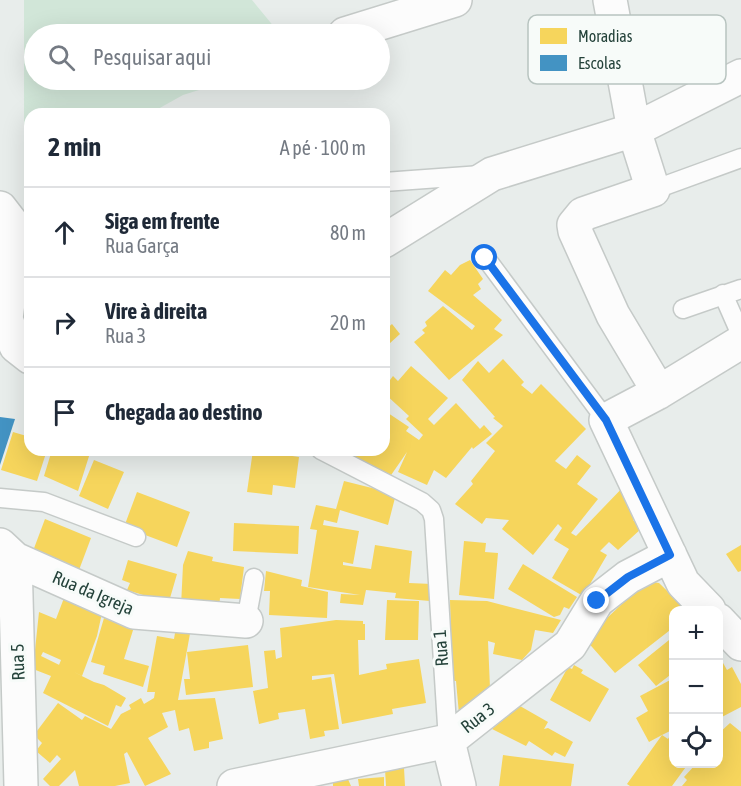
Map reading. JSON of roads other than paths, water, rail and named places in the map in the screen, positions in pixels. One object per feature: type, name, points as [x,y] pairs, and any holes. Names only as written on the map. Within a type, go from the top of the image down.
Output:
[{"type":"street","points":[[377,24],[455,0]]},
{"type":"street","points":[[610,0],[613,15]]},
{"type":"street","points":[[726,84],[741,76]]},
{"type":"street","points":[[626,84],[634,130],[653,190],[583,214],[574,225],[613,315],[659,392]]},
{"type":"street","points":[[390,237],[492,174],[634,130],[725,84]]},
{"type":"street","points":[[0,208],[17,230],[6,320],[16,346],[24,352]]},
{"type":"street","points":[[705,606],[683,583],[606,420],[659,392],[741,342]]},
{"type":"street","name":"Rua da Igreja","points":[[7,552],[134,612],[246,621]]},
{"type":"street","name":"Rua 5","points":[[7,552],[21,786]]},
{"type":"street","name":"Rua 3","points":[[234,786],[448,741],[570,645],[597,601],[628,577],[670,555]]},
{"type":"street","points":[[723,625],[741,644]]},
{"type":"street","name":"Rua 1","points":[[448,741],[459,786]]},
{"type":"lane","points":[[653,190],[741,158]]},
{"type":"lane","points":[[390,182],[492,174]]},
{"type":"lane","points":[[485,258],[606,420]]},
{"type":"lane","points":[[683,309],[741,289]]},
{"type":"lane","points":[[723,294],[741,335]]},
{"type":"lane","name":"Rua 1","points":[[333,456],[422,502],[431,510],[434,519],[448,741]]},
{"type":"lane","points":[[0,498],[44,502],[136,537]]},
{"type":"lane","points":[[246,621],[254,578]]}]
